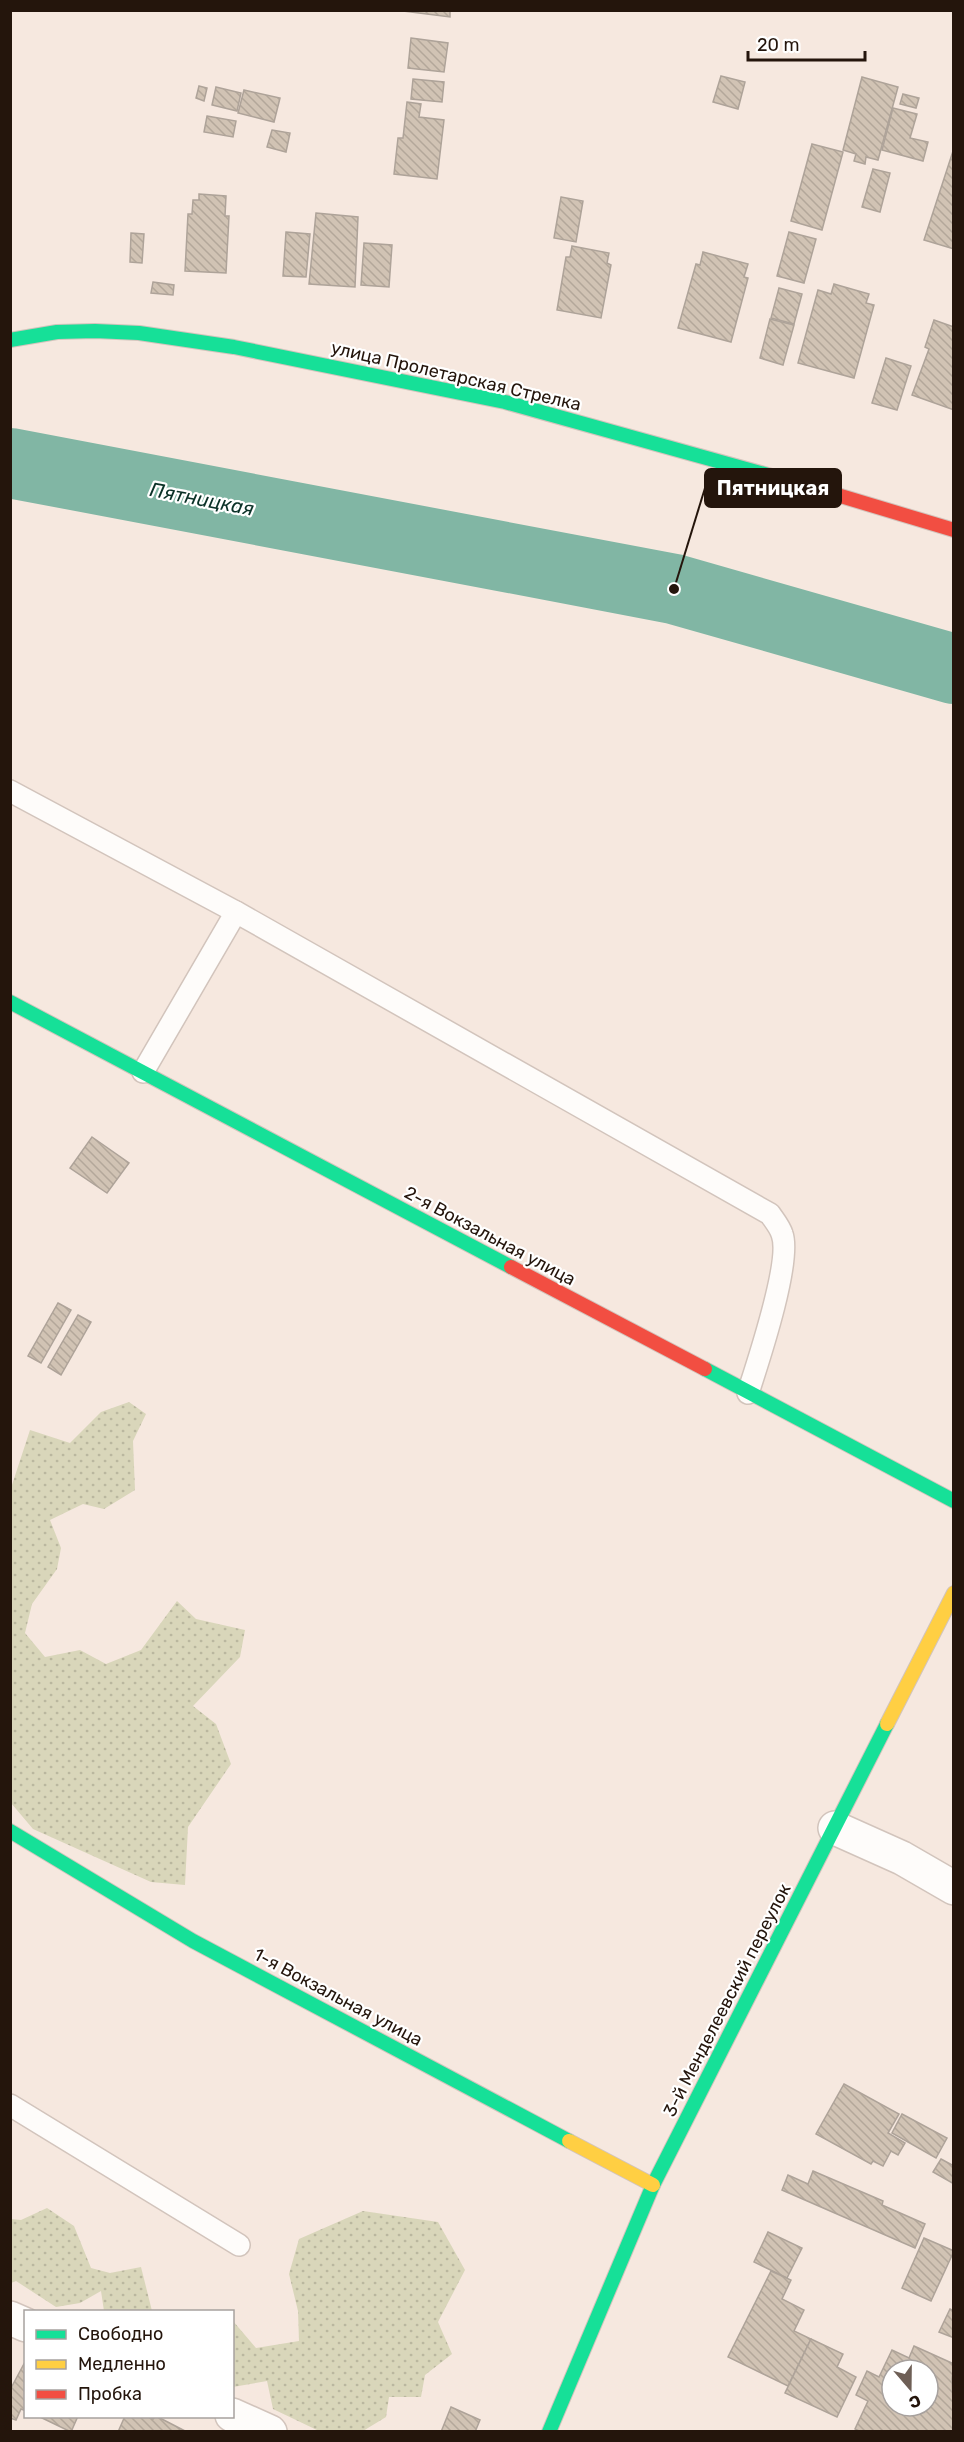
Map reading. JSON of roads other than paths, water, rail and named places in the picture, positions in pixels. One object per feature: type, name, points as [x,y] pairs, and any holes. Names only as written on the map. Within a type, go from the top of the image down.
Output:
[{"type":"street","name":"улица Пролетарская Стрелка","points":[[10,340],[57,332],[138,333],[234,347],[334,367],[506,402],[830,492],[954,530]]},
{"type":"street","name":"2-я Вокзальная улица","points":[[10,1002],[954,1502]]},
{"type":"street","name":"3-й Менделеевский переулок","points":[[549,2432],[653,2185],[954,1593]]},
{"type":"street","points":[[836,1828],[902,1858],[954,1888]]},
{"type":"street","name":"1-я Вокзальная улица","points":[[10,1831],[193,1941],[653,2185]]},
{"type":"street","points":[[10,2318],[24,2324]]},
{"type":"street","points":[[234,2416],[270,2432]]},
{"type":"lane","points":[[10,791],[236,912],[770,1214],[782,1234],[784,1254],[767,1331],[748,1393]]},
{"type":"lane","points":[[144,1072],[236,912]]},
{"type":"lane","points":[[10,2105],[239,2245]]},
{"type":"waterway","name":"Пятницкая","points":[[10,463],[674,589],[954,669]]},
{"type":"place","name":"Пятницкая","points":[[674,589]]}]
